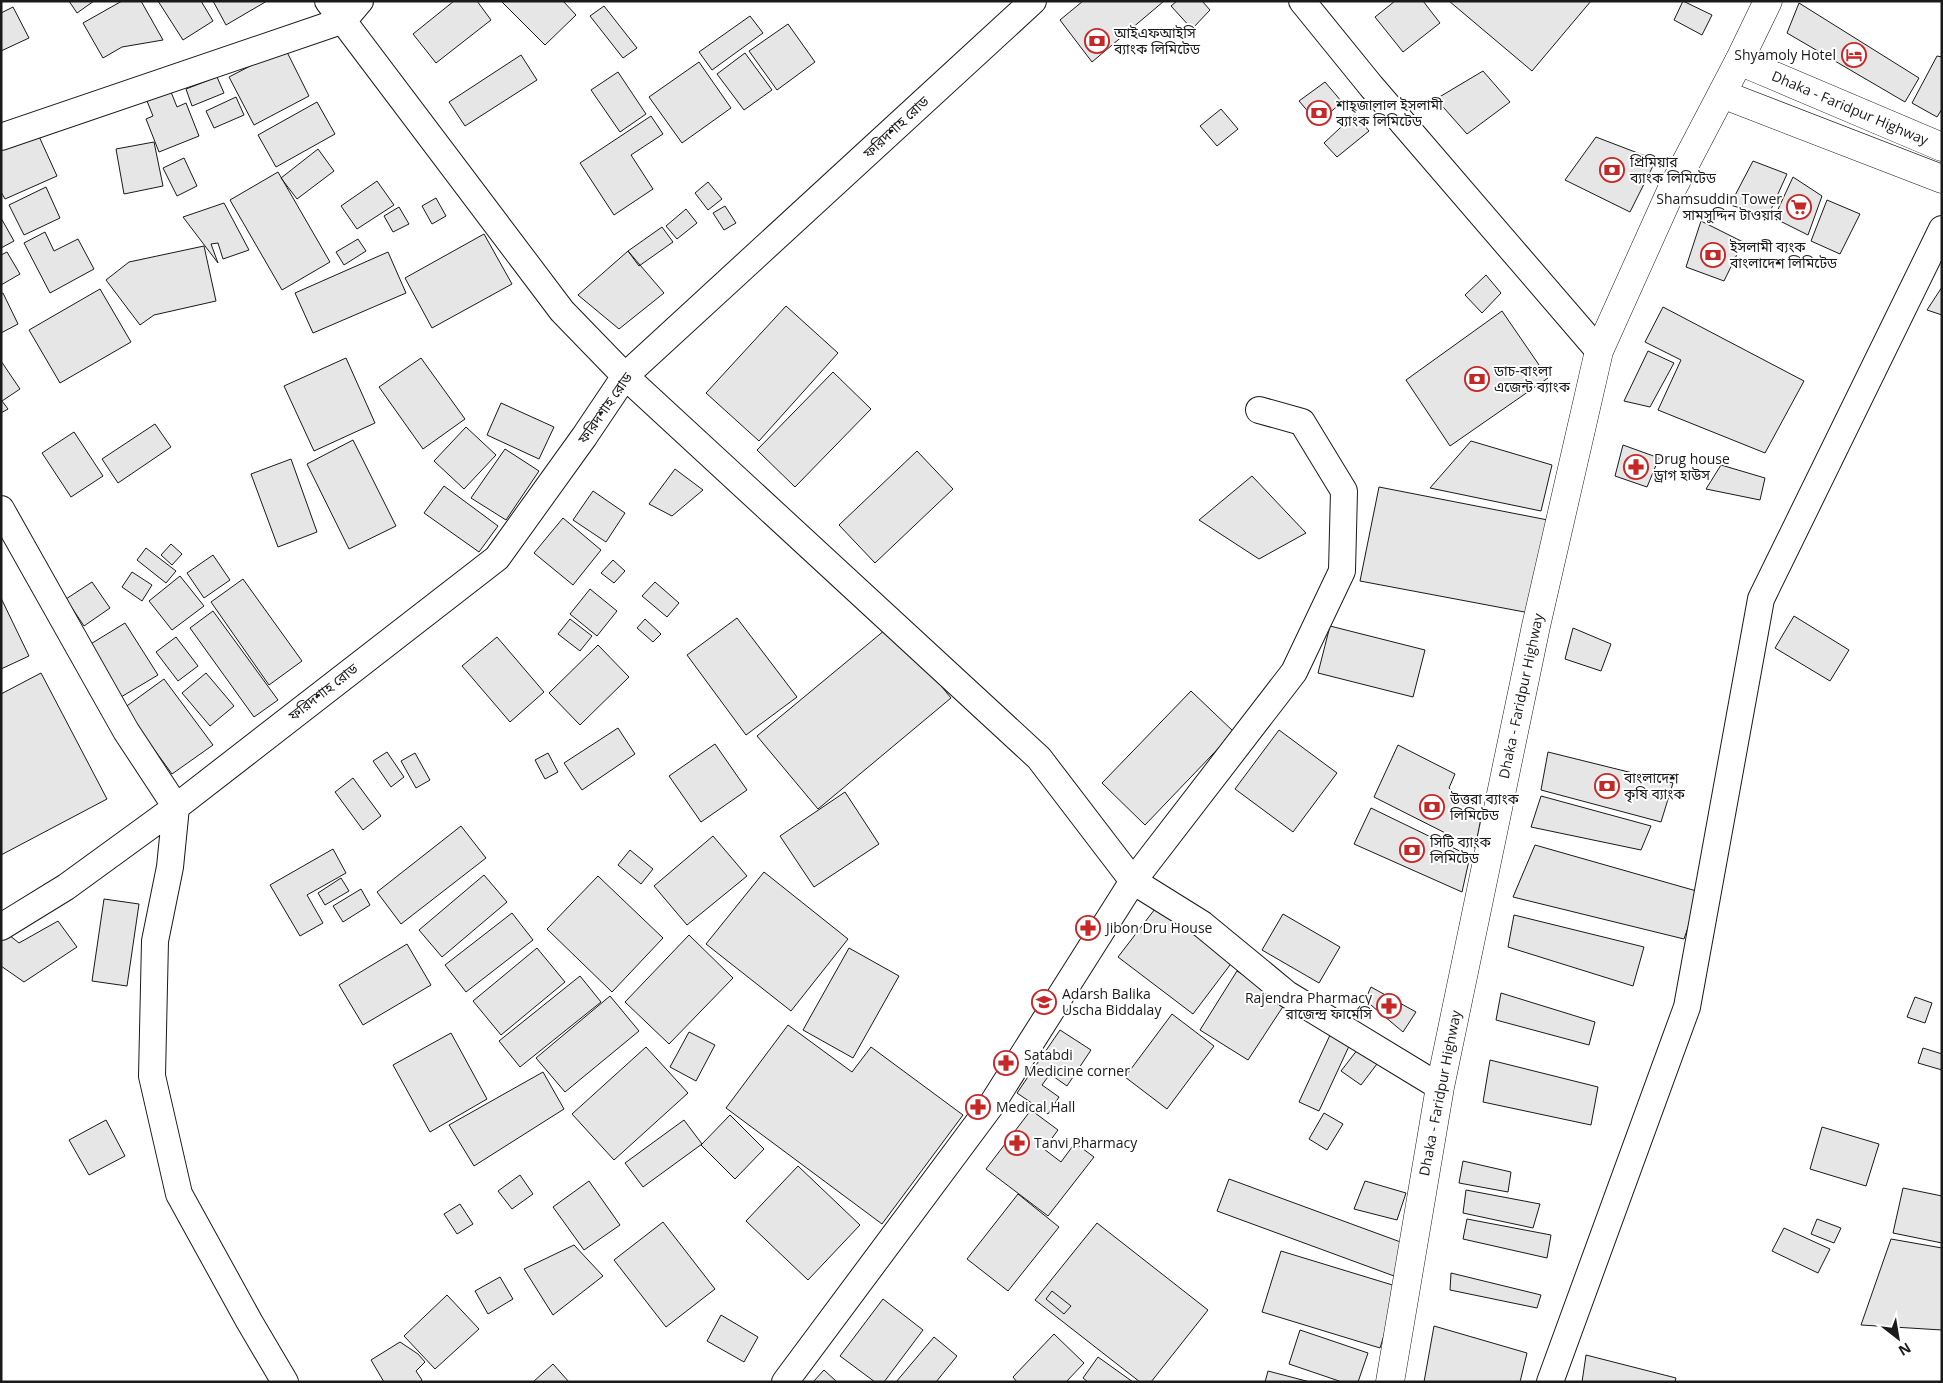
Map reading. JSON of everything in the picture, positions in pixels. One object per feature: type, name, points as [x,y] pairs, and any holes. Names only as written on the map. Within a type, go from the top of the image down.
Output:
[{"type":"main road","points":[[1739,60],[1768,1]]},
{"type":"main road","name":"Dhaka - Faridpur Highway","points":[[1390,1382],[1440,1087],[1536,626],[1599,351],[1671,191],[1739,60],[1942,147]]},
{"type":"main road","points":[[1722,94],[1942,179]]},
{"type":"street","name":"ফরিদশাহ রোড","points":[[1,927],[66,888],[176,807],[497,558],[584,437],[625,376],[1033,1]]},
{"type":"street","points":[[1302,1],[1371,86],[1599,351]]},
{"type":"street","points":[[1,137],[344,7],[562,311],[625,376],[1039,758],[1133,881],[1202,924],[1287,994],[1440,1087]]},
{"type":"street","points":[[1550,1382],[1687,1007],[1761,599],[1942,229]]},
{"type":"street","points":[[785,1382],[992,1104],[1133,881],[1294,672],[1342,571],[1344,491],[1302,422],[1259,410]]},
{"type":"street","points":[[1,509],[126,731],[176,807],[170,867],[155,941],[152,1076],[179,1194],[249,1322],[286,1382]]},
{"type":"building","points":[[69,1],[94,1],[77,13]]},
{"type":"building","points":[[122,1],[141,1],[163,40],[122,47],[103,58],[83,23]]},
{"type":"building","points":[[158,1],[201,1],[213,21],[183,40]]},
{"type":"building","points":[[213,1],[267,1],[226,25]]},
{"type":"building","points":[[454,1],[477,1],[491,20],[436,63],[413,34]]},
{"type":"building","points":[[501,1],[563,1],[576,15],[545,45]]},
{"type":"building","name":"আইএফআইসি ব্যাংক লিমিটেড","points":[[1083,1],[1164,1],[1092,62],[1060,20]]},
{"type":"building","points":[[1177,1],[1202,1],[1210,10],[1192,29],[1171,6]]},
{"type":"building","points":[[1395,1],[1423,1],[1440,23],[1403,52],[1375,17]]},
{"type":"building","points":[[1449,1],[1591,1],[1532,71]]},
{"type":"building","points":[[1683,1],[1712,15],[1702,35],[1674,20]]},
{"type":"building","name":"Shyamoly Hotel","points":[[1799,3],[1919,78],[1905,102],[1787,33]]},
{"type":"building","points":[[604,6],[637,48],[623,58],[590,16]]},
{"type":"building","points":[[13,7],[29,38],[1,51],[1,13]]},
{"type":"building","points":[[750,16],[763,33],[712,70],[699,52]]},
{"type":"building","points":[[788,24],[815,62],[777,90],[749,51]]},
{"type":"building","points":[[285,48],[309,96],[254,125],[229,77]]},
{"type":"building","points":[[745,53],[772,90],[744,110],[717,74]]},
{"type":"building","points":[[521,55],[537,80],[465,126],[449,102]]},
{"type":"building","points":[[1937,56],[1942,57],[1942,109],[1937,117],[1912,103]]},
{"type":"building","points":[[699,62],[731,108],[682,143],[649,97]]},
{"type":"building","points":[[1483,71],[1510,102],[1467,134],[1436,99]]},
{"type":"building","points":[[618,72],[646,114],[620,132],[591,90]]},
{"type":"building","points":[[217,77],[224,93],[192,106],[186,89]]},
{"type":"building","name":"শাহ্জালাল ইসলামী ব্যাংক লিমিটেড","points":[[1325,82],[1342,102],[1318,123],[1299,101]]},
{"type":"building","points":[[171,92],[177,107],[186,103],[199,136],[159,152],[146,119],[153,116],[147,101]]},
{"type":"building","points":[[236,97],[244,115],[214,128],[206,111]]},
{"type":"building","points":[[317,102],[335,134],[276,167],[258,135]]},
{"type":"building","points":[[1221,109],[1238,129],[1217,146],[1200,126]]},
{"type":"building","points":[[1355,114],[1369,131],[1337,157],[1324,143]]},
{"type":"building","points":[[651,116],[663,134],[631,155],[653,189],[614,215],[580,163]]},
{"type":"building","points":[[37,132],[57,176],[5,199],[1,192],[1,148]]},
{"type":"building","name":"প্রিমিয়ার ব্যাংক লিমিটেড","points":[[1596,137],[1656,160],[1630,212],[1565,180]]},
{"type":"building","points":[[154,142],[163,186],[124,194],[116,149]]},
{"type":"building","points":[[318,149],[334,171],[297,199],[281,178]]},
{"type":"building","points":[[184,158],[197,186],[177,196],[163,168]]},
{"type":"building","points":[[1753,161],[1787,174],[1768,216],[1730,205]]},
{"type":"building","points":[[278,172],[330,262],[282,290],[230,200]]},
{"type":"building","name":"Shamsuddin Tower সামসুদ্দিন টাওয়ার","points":[[1793,177],[1822,196],[1808,235],[1774,218]]},
{"type":"building","points":[[377,181],[394,205],[357,229],[341,206]]},
{"type":"building","points":[[708,182],[722,199],[708,210],[695,193]]},
{"type":"building","points":[[46,187],[60,218],[24,235],[9,205]]},
{"type":"building","points":[[436,198],[446,216],[432,224],[422,206]]},
{"type":"building","points":[[1827,200],[1860,214],[1840,254],[1811,241]]},
{"type":"building","points":[[224,203],[249,250],[223,259],[218,243],[211,244],[218,263],[183,217]]},
{"type":"building","points":[[725,206],[736,223],[724,230],[713,213]]},
{"type":"building","points":[[399,207],[409,224],[393,232],[384,216]]},
{"type":"building","points":[[686,209],[697,223],[677,239],[666,226]]},
{"type":"building","points":[[1,218],[14,241],[1,248]]},
{"type":"building","name":"ইসলামী ব্যংক বাংলাদেশ লিমিটেড","points":[[1701,221],[1743,242],[1724,281],[1686,267]]},
{"type":"building","points":[[662,227],[673,242],[639,266],[628,251]]},
{"type":"building","points":[[45,232],[54,251],[78,239],[94,269],[50,293],[24,243]]},
{"type":"building","points":[[484,234],[512,284],[432,328],[405,278]]},
{"type":"building","points":[[358,239],[366,251],[344,265],[336,252]]},
{"type":"building","points":[[204,246],[216,301],[154,315],[140,325],[106,280],[129,262]]},
{"type":"building","points":[[628,251],[664,293],[619,329],[578,295]]},
{"type":"building","points":[[7,252],[20,274],[1,285],[1,255]]},
{"type":"building","points":[[388,252],[406,293],[313,333],[295,293]]},
{"type":"building","points":[[1486,275],[1501,293],[1482,313],[1465,295]]},
{"type":"building","points":[[1942,287],[1942,315],[1927,310]]},
{"type":"building","points":[[100,289],[131,342],[60,383],[29,330]]},
{"type":"building","points":[[3,293],[18,324],[1,333],[1,294]]},
{"type":"building","points":[[786,306],[838,353],[759,441],[706,393]]},
{"type":"building","points":[[1663,307],[1804,381],[1765,453],[1658,410],[1681,360],[1645,342]]},
{"type":"building","name":"ডাচ-বাংলা এজেন্ট ব্যাংক","points":[[1502,311],[1548,378],[1450,446],[1406,380]]},
{"type":"building","points":[[1648,351],[1674,363],[1650,407],[1624,401]]},
{"type":"building","points":[[346,358],[375,423],[314,451],[284,386]]},
{"type":"building","points":[[421,358],[465,419],[423,449],[379,387]]},
{"type":"building","points":[[1,361],[20,389],[2,401],[8,409],[1,413]]},
{"type":"building","points":[[833,372],[871,409],[795,487],[757,450]]},
{"type":"building","points":[[501,403],[554,427],[539,459],[487,435]]},
{"type":"building","points":[[155,424],[171,447],[118,483],[102,459]]},
{"type":"building","points":[[466,427],[496,455],[464,489],[434,461]]},
{"type":"building","points":[[74,432],[103,476],[71,497],[42,453]]},
{"type":"building","points":[[353,440],[396,526],[349,549],[307,464]]},
{"type":"building","points":[[1471,441],[1552,465],[1541,511],[1430,488]]},
{"type":"building","name":"Drug house ড্রাগ হাউস","points":[[1623,445],[1659,458],[1647,487],[1615,476]]},
{"type":"building","points":[[505,449],[539,471],[506,520],[471,498]]},
{"type":"building","points":[[917,451],[953,489],[875,563],[839,525]]},
{"type":"building","points":[[291,459],[317,532],[278,547],[251,474]]},
{"type":"building","points":[[1721,465],[1765,478],[1760,500],[1706,489]]},
{"type":"building","points":[[675,469],[703,490],[672,516],[649,504]]},
{"type":"building","points":[[1252,476],[1306,533],[1259,559],[1199,520]]},
{"type":"building","points":[[444,486],[498,526],[479,552],[424,513]]},
{"type":"building","points":[[1379,487],[1553,521],[1535,614],[1360,581]]},
{"type":"building","points":[[593,491],[625,513],[606,542],[573,520]]},
{"type":"building","points":[[563,518],[601,550],[573,585],[534,553]]},
{"type":"building","points":[[171,544],[182,554],[172,565],[161,555]]},
{"type":"building","points":[[146,548],[176,571],[166,583],[137,560]]},
{"type":"building","points":[[213,555],[230,580],[204,598],[187,573]]},
{"type":"building","points":[[613,560],[625,571],[614,583],[601,573]]},
{"type":"building","points":[[132,572],[152,585],[142,601],[122,587]]},
{"type":"building","points":[[180,576],[204,606],[172,630],[149,601]]},
{"type":"building","points":[[243,579],[302,661],[269,685],[211,602]]},
{"type":"building","points":[[92,582],[110,608],[84,626],[66,599]]},
{"type":"building","points":[[655,582],[679,603],[667,617],[642,596]]},
{"type":"building","points":[[590,589],[617,611],[597,636],[570,614]]},
{"type":"building","points":[[1,598],[29,656],[1,669]]},
{"type":"building","points":[[213,611],[278,700],[254,717],[190,628]]},
{"type":"building","points":[[1794,616],[1849,650],[1830,681],[1775,648]]},
{"type":"building","points":[[737,618],[797,697],[746,735],[687,655]]},
{"type":"building","points":[[570,619],[592,636],[580,651],[558,634]]},
{"type":"building","points":[[645,619],[661,634],[653,642],[637,628]]},
{"type":"building","points":[[125,623],[158,675],[121,697],[89,645]]},
{"type":"building","points":[[891,625],[951,698],[818,809],[757,736]]},
{"type":"building","points":[[1330,626],[1425,650],[1413,697],[1318,673]]},
{"type":"building","points":[[1573,628],[1611,644],[1601,671],[1565,659]]},
{"type":"building","points":[[176,637],[198,666],[178,681],[156,652]]},
{"type":"building","points":[[497,637],[544,692],[510,722],[462,666]]},
{"type":"building","points":[[598,645],[629,677],[580,725],[549,693]]},
{"type":"building","points":[[41,673],[107,799],[1,855],[1,694]]},
{"type":"building","points":[[206,673],[234,706],[210,726],[182,693]]},
{"type":"building","points":[[164,679],[213,745],[172,774],[124,708]]},
{"type":"building","points":[[1191,691],[1234,732],[1145,825],[1102,783]]},
{"type":"building","points":[[618,728],[635,754],[582,790],[564,763]]},
{"type":"building","points":[[1279,730],[1337,773],[1293,832],[1235,789]]},
{"type":"building","points":[[715,744],[747,790],[701,822],[669,776]]},
{"type":"building","name":"উত্তরা ব্যাংক লিমিটেড","points":[[1398,745],[1455,774],[1449,788],[1481,818],[1475,848],[1374,797]]},
{"type":"building","points":[[387,752],[404,777],[391,787],[373,761]]},
{"type":"building","name":"বাংলাদেশ কৃষি ব্যাংক","points":[[1548,752],[1673,783],[1661,822],[1541,790]]},
{"type":"building","points":[[415,753],[430,780],[416,788],[401,761]]},
{"type":"building","points":[[548,753],[558,772],[545,779],[535,760]]},
{"type":"building","points":[[353,778],[381,816],[363,830],[335,792]]},
{"type":"building","points":[[845,792],[879,844],[814,887],[780,836]]},
{"type":"building","points":[[1541,796],[1651,826],[1641,850],[1531,827]]},
{"type":"building","name":"সিটি ব্যাংক লিমিটেড","points":[[1371,808],[1470,856],[1462,892],[1354,844]]},
{"type":"building","points":[[461,826],[486,858],[401,924],[377,892]]},
{"type":"building","points":[[713,836],[747,876],[687,925],[654,886]]},
{"type":"building","points":[[1535,845],[1700,892],[1684,939],[1513,897]]},
{"type":"building","points":[[333,849],[346,873],[307,895],[323,923],[300,936],[270,885]]},
{"type":"building","points":[[630,850],[653,869],[641,884],[618,865]]},
{"type":"building","points":[[764,872],[848,939],[791,1011],[706,944]]},
{"type":"building","points":[[484,875],[507,902],[442,957],[419,930]]},
{"type":"building","points":[[598,876],[663,938],[612,992],[547,929]]},
{"type":"building","points":[[341,878],[349,891],[325,905],[318,893]]},
{"type":"building","points":[[361,889],[370,905],[343,922],[333,906]]},
{"type":"building","points":[[104,899],[139,904],[127,986],[92,981]]},
{"type":"building","points":[[1158,905],[1233,961],[1193,1014],[1118,957]]},
{"type":"building","points":[[512,913],[533,940],[466,992],[445,965]]},
{"type":"building","points":[[1283,914],[1340,947],[1319,983],[1262,950]]},
{"type":"building","points":[[1514,915],[1644,947],[1633,986],[1508,947]]},
{"type":"building","points":[[58,921],[77,947],[24,982],[1,966],[1,933],[4,931],[19,943]]},
{"type":"building","points":[[689,935],[733,978],[669,1044],[625,1002]]},
{"type":"building","points":[[407,944],[431,985],[363,1025],[339,985]]},
{"type":"building","points":[[537,948],[565,982],[501,1035],[473,1001]]},
{"type":"building","points":[[849,948],[899,976],[853,1058],[803,1030]]},
{"type":"building","points":[[1237,971],[1286,1002],[1248,1060],[1200,1030]]},
{"type":"building","points":[[580,976],[601,1002],[520,1067],[499,1041]]},
{"type":"building","name":"Rajendra Pharmacy রাজেন্দ্র ফার্মেসি","points":[[1371,987],[1416,1012],[1403,1032],[1365,1000]]},
{"type":"building","points":[[1501,993],[1595,1022],[1589,1045],[1496,1020]]},
{"type":"building","points":[[610,996],[639,1031],[565,1092],[536,1058]]},
{"type":"building","points":[[1915,997],[1932,1003],[1925,1023],[1907,1017]]},
{"type":"building","points":[[1172,1014],[1214,1046],[1167,1109],[1125,1077]]},
{"type":"building","points":[[788,1025],[852,1072],[871,1047],[963,1115],[882,1224],[726,1108]]},
{"type":"building","points":[[1060,1030],[1091,1050],[1067,1086],[1050,1074],[1042,1085],[1059,1097],[1048,1114],[1017,1093]]},
{"type":"building","points":[[689,1032],[715,1045],[696,1081],[670,1067]]},
{"type":"building","points":[[451,1033],[487,1099],[430,1132],[393,1065]]},
{"type":"building","points":[[1330,1035],[1350,1044],[1319,1111],[1299,1102]]},
{"type":"building","points":[[646,1047],[688,1093],[614,1160],[572,1114]]},
{"type":"building","points":[[1923,1048],[1942,1054],[1942,1070],[1918,1063]]},
{"type":"building","points":[[1358,1049],[1377,1064],[1361,1085],[1341,1071]]},
{"type":"building","points":[[1490,1060],[1598,1087],[1591,1125],[1483,1102]]},
{"type":"building","points":[[543,1072],[564,1109],[474,1166],[449,1125]]},
{"type":"building","points":[[1031,1110],[1058,1130],[1044,1149],[1061,1162],[1075,1143],[1094,1157],[1048,1216],[986,1169]]},
{"type":"building","points":[[1324,1113],[1343,1124],[1327,1150],[1309,1139]]},
{"type":"building","points":[[730,1115],[764,1149],[735,1179],[701,1145]]},
{"type":"building","points":[[106,1120],[125,1156],[89,1175],[69,1140]]},
{"type":"building","points":[[684,1120],[702,1144],[643,1187],[625,1163]]},
{"type":"building","points":[[1822,1127],[1879,1144],[1866,1186],[1810,1169]]},
{"type":"building","points":[[1463,1161],[1511,1172],[1508,1192],[1459,1183]]},
{"type":"building","points":[[798,1166],[860,1225],[808,1280],[746,1221]]},
{"type":"building","points":[[520,1175],[533,1194],[512,1209],[498,1191]]},
{"type":"building","points":[[1229,1179],[1406,1244],[1394,1276],[1217,1211]]},
{"type":"building","points":[[589,1181],[620,1225],[584,1250],[553,1207]]},
{"type":"building","points":[[1365,1181],[1406,1193],[1397,1220],[1354,1209]]},
{"type":"building","points":[[1903,1188],[1942,1196],[1942,1243],[1893,1233]]},
{"type":"building","points":[[1466,1190],[1540,1204],[1533,1228],[1463,1213]]},
{"type":"building","points":[[1018,1194],[1059,1227],[1008,1291],[967,1259]]},
{"type":"building","points":[[460,1204],[473,1224],[457,1234],[444,1214]]},
{"type":"building","points":[[1467,1219],[1551,1235],[1547,1258],[1463,1239]]},
{"type":"building","points":[[1817,1219],[1841,1228],[1834,1243],[1811,1234]]},
{"type":"building","points":[[663,1222],[715,1289],[666,1327],[614,1260]]},
{"type":"building","points":[[1097,1223],[1208,1310],[1151,1382],[1140,1382],[1035,1300]]},
{"type":"building","points":[[1784,1228],[1830,1249],[1818,1273],[1772,1251]]},
{"type":"building","points":[[1891,1239],[1942,1248],[1942,1330],[1861,1325]]},
{"type":"building","points":[[574,1245],[603,1276],[553,1315],[524,1269]]},
{"type":"building","points":[[1281,1251],[1399,1287],[1380,1348],[1262,1312]]},
{"type":"building","points":[[1451,1273],[1541,1295],[1537,1308],[1450,1290]]},
{"type":"building","points":[[500,1277],[513,1299],[488,1314],[475,1291]]},
{"type":"building","points":[[1052,1291],[1071,1306],[1064,1314],[1046,1299]]},
{"type":"building","points":[[447,1295],[479,1329],[435,1369],[404,1336]]},
{"type":"building","points":[[883,1299],[923,1330],[884,1382],[875,1382],[840,1356]]},
{"type":"building","points":[[721,1315],[758,1337],[744,1362],[707,1341]]},
{"type":"building","points":[[1434,1326],[1527,1353],[1520,1382],[1424,1382]]},
{"type":"building","points":[[1300,1330],[1368,1353],[1358,1382],[1342,1382],[1289,1364]]},
{"type":"building","points":[[1054,1334],[1084,1363],[1066,1382],[1017,1382],[1013,1377]]},
{"type":"building","points":[[934,1337],[957,1356],[936,1382],[896,1382]]},
{"type":"building","points":[[400,1342],[418,1354],[425,1362],[416,1371],[422,1380],[420,1382],[384,1382],[371,1360]]},
{"type":"building","points":[[1586,1355],[1676,1378],[1675,1382],[1582,1382]]},
{"type":"building","points":[[1098,1357],[1133,1382],[1088,1382],[1083,1378]]},
{"type":"building","points":[[553,1364],[569,1382],[533,1382]]},
{"type":"building","points":[[824,1370],[837,1382],[813,1382]]},
{"type":"building","points":[[1268,1371],[1310,1382],[1265,1382]]},
{"type":"place","name":"আইএফআইসি ব্যাংক লিমিটেড","points":[[1097,41]]},
{"type":"place","name":"Shyamoly Hotel","points":[[1854,55]]},
{"type":"place","name":"শাহ্জালাল ইসলামী ব্যাংক লিমিটেড","points":[[1319,113]]},
{"type":"place","name":"প্রিমিয়ার ব্যাংক লিমিটেড","points":[[1612,170]]},
{"type":"place","name":"Shamsuddin Tower সামসুদ্দিন টাওয়ার","points":[[1799,207]]},
{"type":"place","name":"ইসলামী ব্যংক বাংলাদেশ লিমিটেড","points":[[1713,255]]},
{"type":"place","name":"ডাচ-বাংলা এজেন্ট ব্যাংক","points":[[1477,379]]},
{"type":"place","name":"Drug house ড্রাগ হাউস","points":[[1636,467]]},
{"type":"place","name":"বাংলাদেশ কৃষি ব্যাংক","points":[[1607,786]]},
{"type":"place","name":"উত্তরা ব্যাংক লিমিটেড","points":[[1432,807]]},
{"type":"place","name":"সিটি ব্যাংক লিমিটেড","points":[[1412,850]]},
{"type":"place","name":"Jibon Dru House","points":[[1088,928]]},
{"type":"place","name":"Adarsh Balika Uscha Biddalay","points":[[1044,1002]]},
{"type":"place","name":"Rajendra Pharmacy রাজেন্দ্র ফার্মেসি","points":[[1389,1006]]},
{"type":"place","name":"Satabdi Medicine corner","points":[[1006,1063]]},
{"type":"place","name":"Medical Hall","points":[[978,1107]]},
{"type":"place","name":"Tanvi Pharmacy","points":[[1017,1143]]}]
